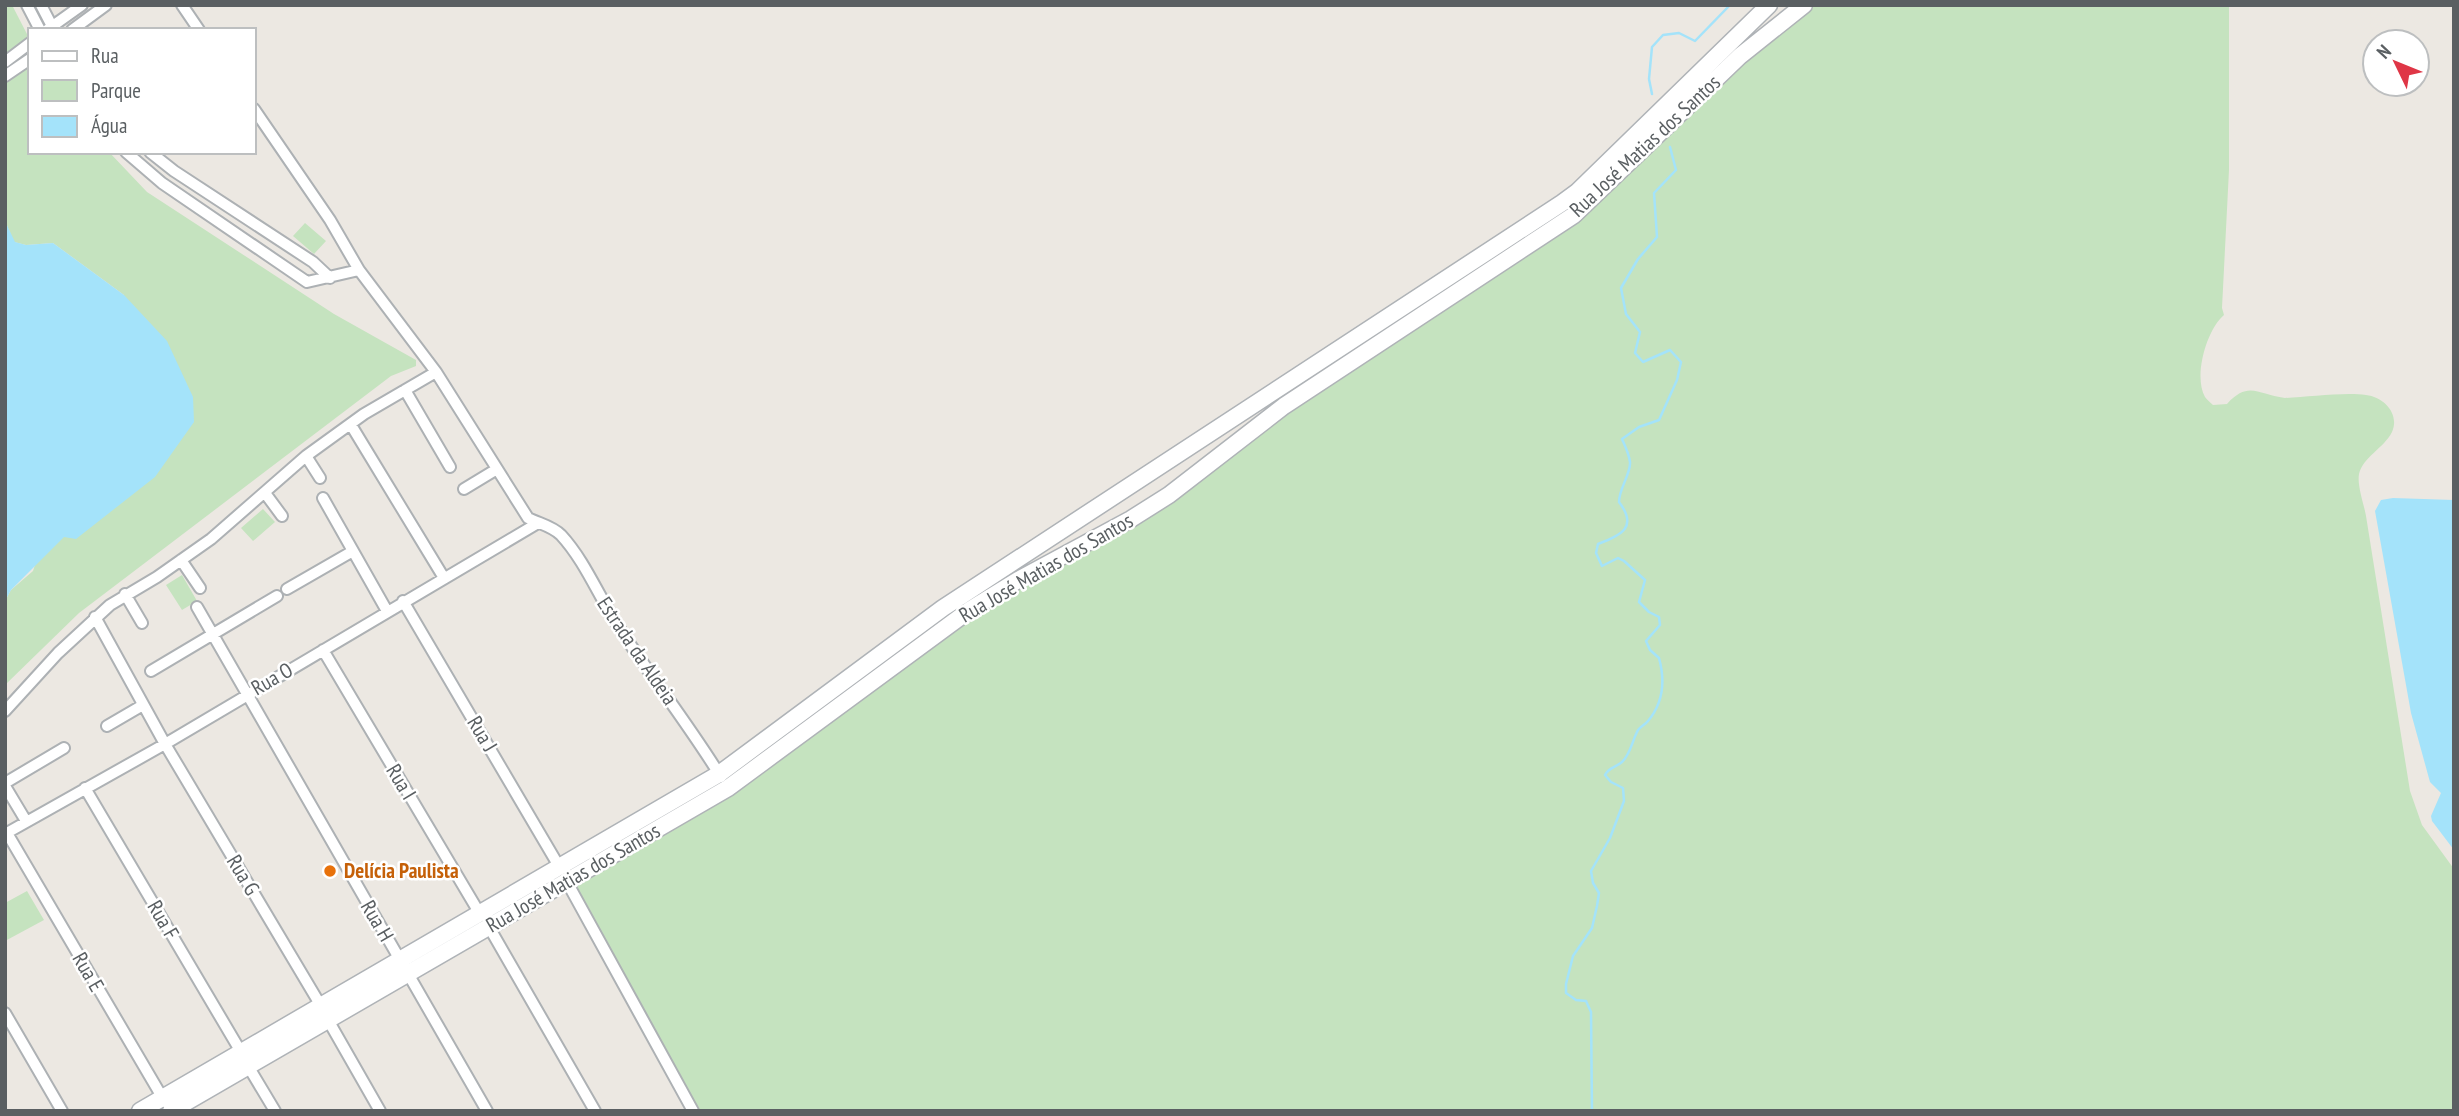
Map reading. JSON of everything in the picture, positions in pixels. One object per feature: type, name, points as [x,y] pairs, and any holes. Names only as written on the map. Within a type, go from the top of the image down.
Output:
[{"type":"main road","name":"Rua José Matias dos Santos","points":[[724,781],[943,608],[1562,203],[1769,5]]},
{"type":"main road","name":"Rua José Matias dos Santos","points":[[140,1111],[167,1107],[724,781],[971,609],[1018,580],[1132,519],[1169,495],[1284,405],[1574,215],[1740,56],[1804,5]]},
{"type":"main road","points":[[1153,470],[1155,486],[1160,493],[1169,495]]},
{"type":"main road","points":[[1117,494],[1124,494],[1136,505],[1132,519]]},
{"type":"street","points":[[27,5],[39,28]]},
{"type":"street","points":[[41,5],[51,28],[82,5]]},
{"type":"street","points":[[75,28],[106,5]]},
{"type":"street","points":[[182,5],[198,28]]},
{"type":"street","points":[[5,76],[12,62],[28,45]]},
{"type":"street","name":"Estrada da Aldeia","points":[[256,111],[330,220],[359,270],[436,372],[528,518],[553,528],[573,551],[622,632],[724,781]]},
{"type":"street","points":[[127,154],[162,183],[307,282],[359,270]]},
{"type":"street","points":[[153,154],[174,171],[313,262],[330,278]]},
{"type":"street","points":[[5,711],[95,617],[125,594],[181,560],[265,493],[306,456],[365,414],[436,372]]},
{"type":"street","points":[[405,390],[450,467]]},
{"type":"street","points":[[351,425],[443,578]]},
{"type":"street","points":[[306,456],[320,478]]},
{"type":"street","points":[[464,489],[497,469]]},
{"type":"street","points":[[265,493],[282,516]]},
{"type":"street","points":[[323,498],[387,611]]},
{"type":"street","name":"Rua O","points":[[6,833],[165,744],[538,523]]},
{"type":"street","points":[[287,589],[353,551]]},
{"type":"street","points":[[181,560],[200,588]]},
{"type":"street","points":[[125,594],[142,623]]},
{"type":"street","points":[[151,671],[277,596]]},
{"type":"street","name":"Rua J","points":[[403,601],[563,875],[693,1111]]},
{"type":"street","name":"Rua H","points":[[197,607],[487,1111]]},
{"type":"street","name":"Rua G","points":[[95,617],[165,744],[380,1111]]},
{"type":"street","name":"Rua I","points":[[323,650],[595,1111]]},
{"type":"street","points":[[107,726],[143,705]]},
{"type":"street","points":[[26,821],[5,784],[64,748]]},
{"type":"street","name":"Rua F","points":[[86,788],[275,1111]]},
{"type":"street","name":"Rua E","points":[[6,833],[167,1107]]},
{"type":"street","points":[[5,1013],[62,1111]]},
{"type":"green space","points":[[5,5],[12,5],[28,36],[5,57]]},
{"type":"green space","points":[[1804,5],[2229,5],[2229,170],[2222,308],[2224,315],[2207,342],[2201,366],[2202,388],[2205,397],[2213,405],[2227,404],[2248,391],[2285,398],[2357,394],[2379,399],[2392,413],[2392,432],[2361,468],[2359,484],[2410,791],[2422,825],[2454,869],[2454,1111],[693,1111],[567,882],[728,788],[926,641],[1131,519],[1560,224]]},
{"type":"green space","points":[[28,67],[28,154],[111,154],[147,192],[334,314],[416,360],[416,366],[391,376],[79,613],[5,685],[5,601],[11,590],[33,571],[124,295],[53,243],[26,245],[14,242],[5,221],[5,83]]},
{"type":"green space","points":[[305,223],[326,241],[314,254],[293,236]]},
{"type":"green space","points":[[263,509],[275,522],[253,541],[241,528]]},
{"type":"green space","points":[[182,575],[197,601],[182,610],[166,585]]},
{"type":"green space","points":[[27,891],[44,920],[5,941],[5,903]]},
{"type":"water","points":[[5,221],[15,242],[26,245],[53,243],[124,295],[167,341],[193,397],[194,422],[155,477],[76,539],[64,537],[11,590],[5,601]]},
{"type":"water","points":[[2381,500],[2454,500],[2454,850],[2432,821],[2431,816],[2441,793],[2430,782],[2411,713],[2375,511]]},
{"type":"waterway","points":[[1652,94],[1649,79],[1652,47],[1663,35],[1679,33],[1695,41],[1730,5]]},
{"type":"waterway","points":[[1592,1111],[1591,1012],[1586,1001],[1576,1000],[1566,993],[1566,984],[1573,956],[1592,928],[1597,906],[1599,893],[1593,883],[1591,871],[1610,838],[1624,801],[1623,788],[1611,782],[1605,775],[1625,759],[1638,730],[1653,714],[1660,699],[1662,683],[1659,658],[1650,650],[1646,641],[1660,625],[1659,617],[1639,602],[1645,580],[1618,558],[1602,566],[1596,553],[1598,544],[1620,533],[1627,524],[1625,511],[1619,502],[1630,467],[1622,439],[1639,427],[1659,420],[1677,380],[1681,362],[1670,350],[1643,362],[1635,353],[1640,332],[1626,314],[1621,288],[1638,259],[1657,237],[1654,193],[1676,170],[1670,147]]},
{"type":"place","name":"Delícia Paulista","points":[[330,871]]}]
